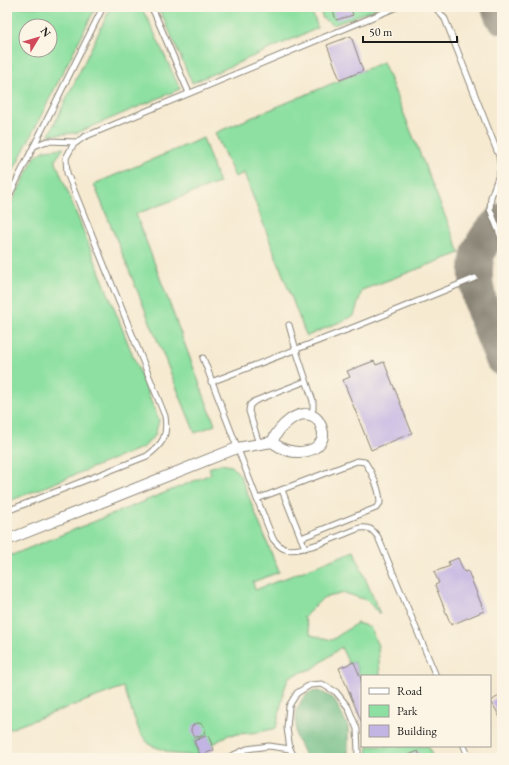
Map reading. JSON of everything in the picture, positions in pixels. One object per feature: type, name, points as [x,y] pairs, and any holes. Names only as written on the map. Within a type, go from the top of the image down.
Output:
[{"type":"street","points":[[7,540],[237,448],[272,442],[288,451],[298,452],[315,448],[322,439],[323,432],[321,425],[316,418],[303,415],[287,422],[277,432],[272,442]]},
{"type":"lane","points":[[7,200],[104,7]]},
{"type":"lane","points":[[150,7],[154,12],[189,93]]},
{"type":"lane","points":[[7,511],[147,456],[157,449],[164,438],[167,427],[165,416],[67,173],[66,158],[73,145],[84,137],[397,7]]},
{"type":"lane","points":[[436,7],[445,19],[499,156],[501,169],[491,197],[490,209],[502,240]]},
{"type":"lane","points":[[34,146],[47,141],[78,142]]},
{"type":"lane","points":[[211,382],[296,350],[476,278]]},
{"type":"lane","points":[[289,325],[312,401],[313,409],[310,416]]},
{"type":"lane","points":[[202,358],[273,539],[284,549],[292,550],[305,548],[360,528],[367,527],[374,530],[436,675]]},
{"type":"lane","points":[[259,444],[249,411],[250,405],[255,401],[306,381]]},
{"type":"lane","points":[[257,499],[357,462],[365,462],[369,467],[380,496],[380,503],[376,508],[301,538]]},
{"type":"lane","points":[[282,490],[305,548]]},
{"type":"lane","points":[[295,758],[290,749],[287,728],[289,706],[297,693],[310,685],[322,684],[336,692],[348,707],[357,728],[357,758]]},
{"type":"lane","points":[[227,758],[247,750],[269,746],[290,749]]},
{"type":"lane","points":[[464,747],[469,758]]},
{"type":"green space","points":[[7,7],[96,7],[7,183]]},
{"type":"green space","points":[[111,7],[140,7],[148,19],[180,89],[77,133],[49,135]]},
{"type":"green space","points":[[157,7],[310,7],[318,28],[192,83],[164,19]]},
{"type":"green space","points":[[319,7],[380,7],[334,25],[323,19]]},
{"type":"green space","points":[[383,62],[460,253],[362,290],[354,316],[307,336],[244,173],[235,177],[215,133]]},
{"type":"green space","points":[[203,138],[219,183],[136,214],[215,425],[195,433],[94,184]]},
{"type":"green space","points":[[64,148],[55,160],[159,421],[155,435],[144,447],[7,502],[7,212],[35,157],[45,150]]},
{"type":"green space","points":[[220,464],[232,466],[240,475],[279,572],[253,582],[255,590],[354,551],[380,614],[366,600],[345,593],[323,598],[304,617],[311,635],[332,640],[357,623],[370,627],[378,646],[380,675],[361,675],[361,679],[354,662],[349,664],[341,647],[314,668],[289,677],[284,690],[276,728],[260,732],[228,735],[212,745],[207,736],[194,741],[200,756],[174,754],[150,745],[140,733],[123,687],[7,730],[7,557],[211,474],[209,468]]},
{"type":"green space","points":[[320,691],[334,699],[348,727],[348,758],[306,758],[296,737],[296,711],[303,698],[310,692]]},
{"type":"green space","points":[[368,747],[428,747],[433,758],[421,758],[418,752],[401,758],[367,758]]},
{"type":"building","points":[[332,7],[350,7],[353,15],[336,20]]},
{"type":"building","points":[[351,36],[363,71],[340,80],[327,45]]},
{"type":"building","points":[[374,361],[376,365],[384,362],[412,433],[371,450],[343,380],[350,377],[347,371]]},
{"type":"building","points":[[458,558],[464,572],[468,571],[484,611],[451,625],[435,585],[439,583],[434,572],[450,566],[448,562]]},
{"type":"building","points":[[354,662],[361,679],[361,721],[339,668]]},
{"type":"building","points":[[502,694],[502,721],[491,701]]},
{"type":"building","points":[[198,723],[203,725],[205,730],[203,735],[198,737],[193,735],[191,730],[193,725]]},
{"type":"building","points":[[208,735],[214,750],[200,756],[194,741]]},
{"type":"building","points":[[418,751],[421,758],[402,758]]},
{"type":"taxiway","points":[[498,7],[502,17]]},
{"type":"taxiway","points":[[502,220],[484,241],[479,250],[476,268],[478,295],[502,359]]}]
